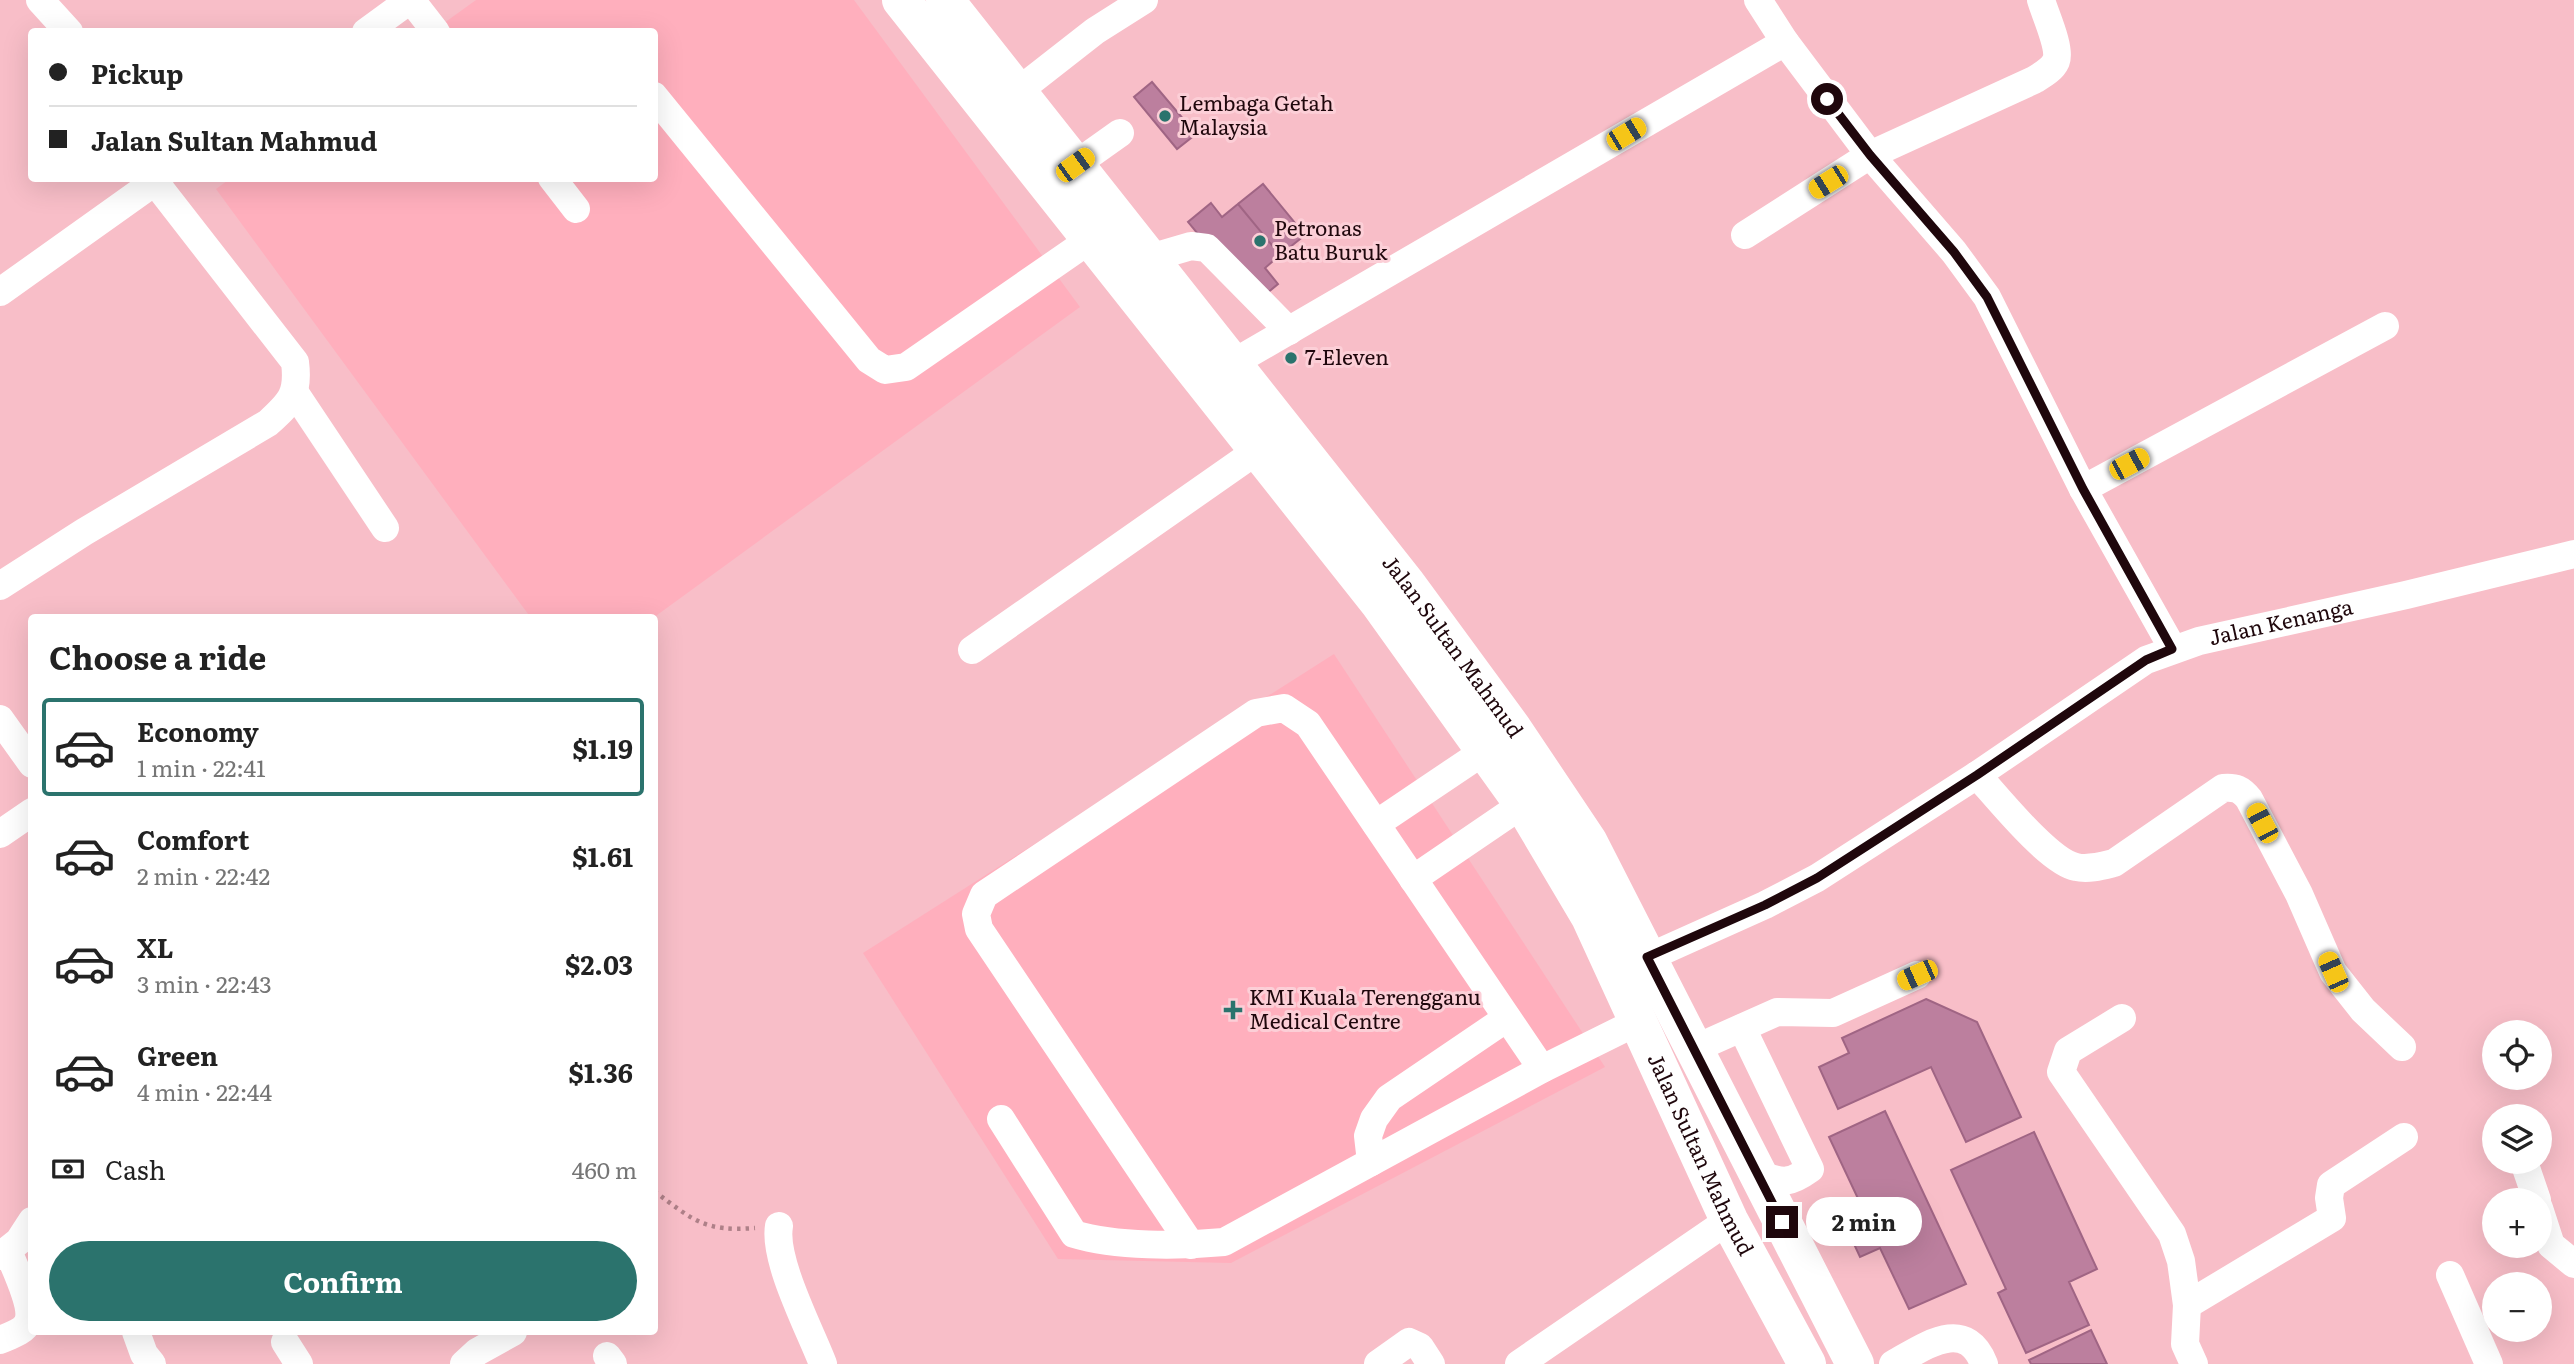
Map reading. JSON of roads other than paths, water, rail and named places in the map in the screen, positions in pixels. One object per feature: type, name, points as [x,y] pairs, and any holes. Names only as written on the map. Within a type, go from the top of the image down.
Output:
[{"type":"highway","name":"Jalan Sultan Mahmud","points":[[901,0],[1379,603],[1523,804],[1590,916],[1729,1220],[1807,1364]]},
{"type":"highway","name":"Jalan Sultan Mahmud","points":[[945,0],[1406,583],[1513,729],[1588,841],[1855,1364]]},
{"type":"street","points":[[40,0],[65,28]]},
{"type":"street","points":[[372,28],[411,0],[433,28]]},
{"type":"street","points":[[1017,92],[1095,30],[1144,0]]},
{"type":"street","points":[[1758,0],[1785,42],[1870,155],[1954,252],[1987,297],[2083,489],[2172,649]]},
{"type":"street","points":[[1745,234],[1870,155],[2034,80],[2050,70],[2056,61],[2057,49],[2041,0]]},
{"type":"street","points":[[1233,363],[1785,42]]},
{"type":"street","points":[[658,101],[869,360],[885,370],[906,367],[1090,239]]},
{"type":"street","points":[[1075,165],[1120,133]]},
{"type":"street","points":[[0,292],[155,182]]},
{"type":"street","points":[[0,586],[84,532],[268,423],[295,393],[295,362],[160,182]]},
{"type":"street","points":[[555,182],[576,209]]},
{"type":"street","points":[[1150,258],[1191,246],[1207,248],[1289,331]]},
{"type":"street","points":[[2083,489],[2385,326]]},
{"type":"street","points":[[295,393],[385,528]]},
{"type":"street","points":[[972,650],[1258,450]]},
{"type":"street","name":"Jalan Kenanga","points":[[1647,957],[1765,905],[1817,878],[1977,775],[2146,660],[2199,640],[2406,595],[2574,554]]},
{"type":"street","points":[[1191,1245],[979,929],[976,914],[984,895],[1256,713],[1284,708],[1307,724],[1542,1069]]},
{"type":"street","points":[[0,719],[28,758]]},
{"type":"street","points":[[1376,824],[1486,750]]},
{"type":"street","points":[[1977,775],[2054,856],[2075,867],[2100,867],[2114,863],[2223,788],[2234,787],[2242,791],[2249,799],[2299,894],[2333,972],[2363,1010],[2402,1047]]},
{"type":"street","points":[[1413,879],[1523,804]]},
{"type":"street","points":[[0,834],[28,815]]},
{"type":"street","points":[[1694,1049],[1777,1012],[1833,1013],[1917,975]]},
{"type":"street","points":[[1371,1162],[1368,1136],[1374,1119],[1389,1098],[1507,1018]]},
{"type":"street","points":[[2122,1018],[2068,1051],[2062,1072],[2172,1234],[2181,1261],[2187,1305],[2185,1343],[2194,1364]]},
{"type":"street","points":[[1001,1119],[1074,1234],[1093,1240],[1191,1245],[1224,1242],[1542,1069],[1639,1021]]},
{"type":"street","points":[[1742,1028],[1810,1169],[1793,1181],[1782,1182],[1758,1175]]},
{"type":"street","points":[[2187,1305],[2332,1218],[2329,1198],[2331,1185],[2404,1137]]},
{"type":"street","points":[[1519,1364],[1729,1220]]},
{"type":"street","points":[[779,1226],[777,1239],[784,1265],[823,1364]]},
{"type":"street","points":[[28,1227],[19,1241],[4,1253],[28,1305]]},
{"type":"street","points":[[2552,1245],[2574,1264]]},
{"type":"street","points":[[2450,1275],[2488,1364]]},
{"type":"street","points":[[0,1340],[20,1331],[28,1322]]},
{"type":"street","points":[[137,1335],[144,1354],[152,1364]]},
{"type":"street","points":[[472,1353],[507,1335]]},
{"type":"street","points":[[1901,1362],[1933,1341],[1951,1337],[1970,1344],[1979,1352],[1984,1364]]},
{"type":"street","points":[[1378,1364],[1409,1342],[1420,1347],[1431,1364]]},
{"type":"place","name":"Lembaga Getah Malaysia","points":[[1165,116]]},
{"type":"place","name":"Petronas Batu Buruk","points":[[1260,241]]},
{"type":"place","name":"7-Eleven","points":[[1291,358]]},
{"type":"place","name":"KMI Kuala Terengganu Medical Centre","points":[[1233,1010]]}]
